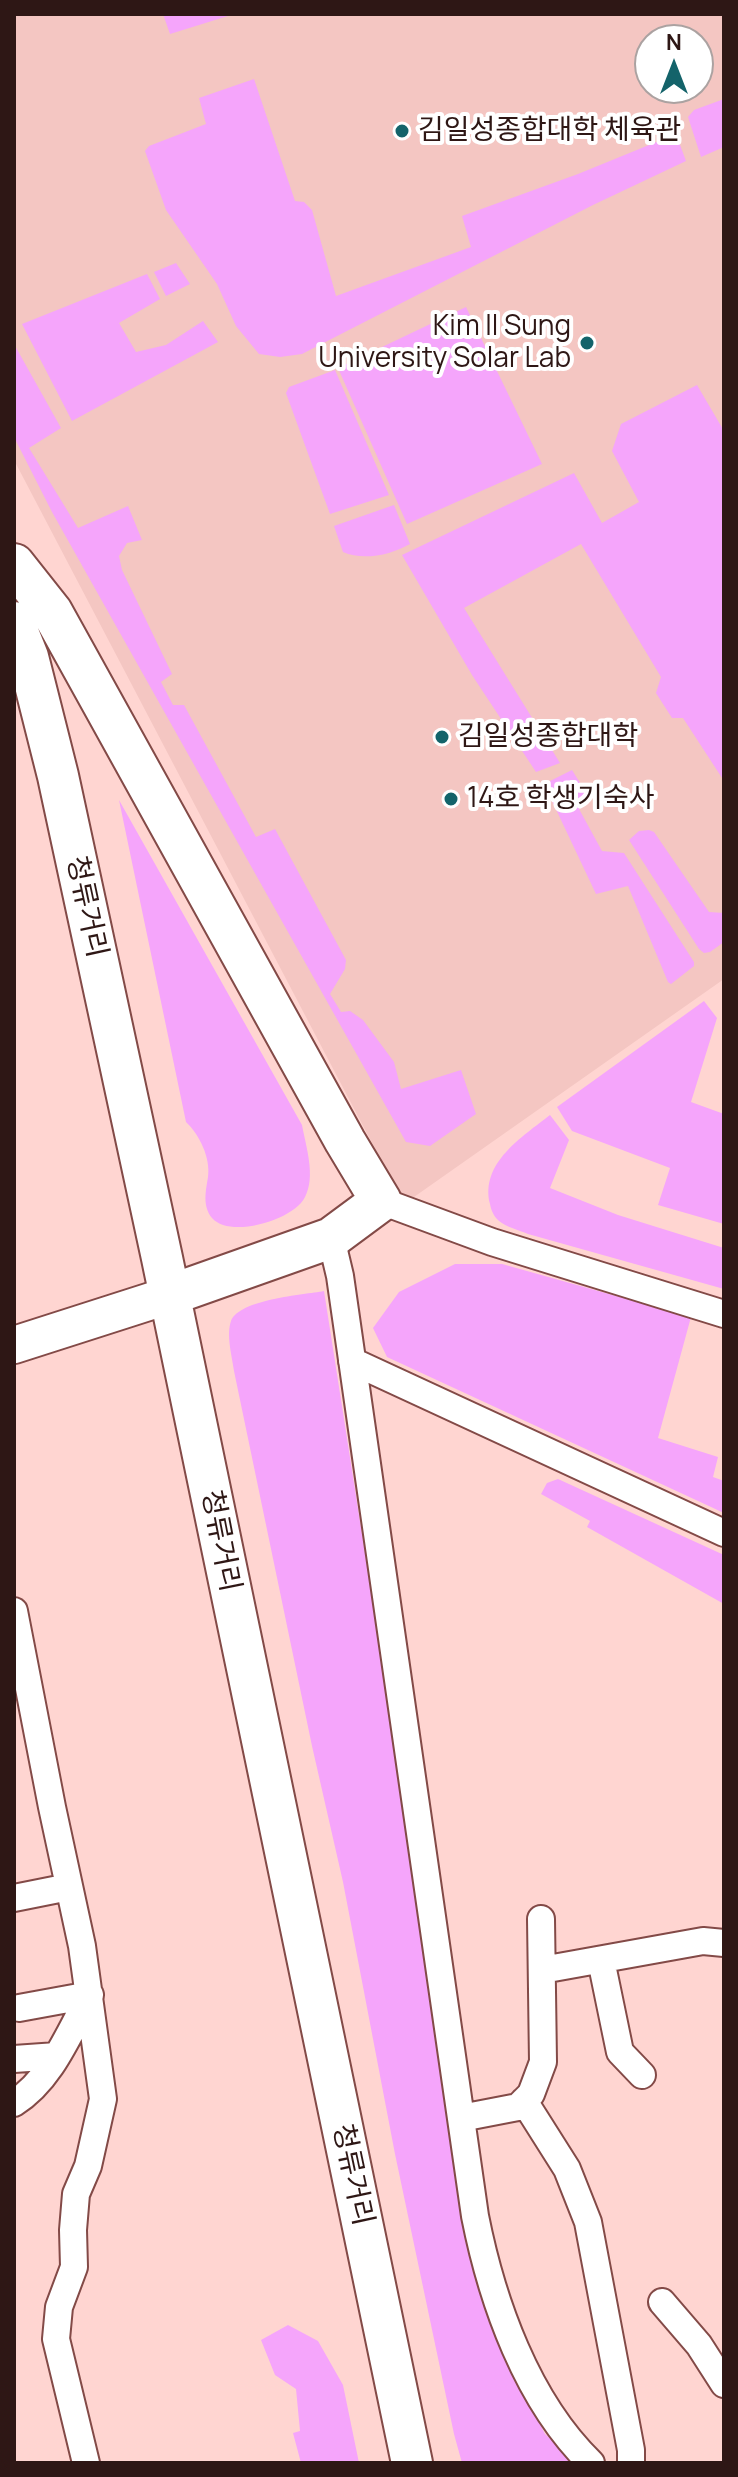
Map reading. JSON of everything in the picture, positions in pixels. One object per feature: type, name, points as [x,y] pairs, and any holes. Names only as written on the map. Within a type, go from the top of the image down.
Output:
[{"type":"main road","points":[[14,564],[52,612],[381,1201],[331,1238],[170,1295],[14,1345]]},
{"type":"main road","name":"청류거리","points":[[14,622],[28,657],[58,776],[170,1295],[412,2463]]},
{"type":"street","points":[[381,1201],[492,1242],[724,1314]]},
{"type":"street","points":[[331,1238],[340,1276],[475,2216],[486,2272],[515,2347],[546,2405],[569,2442],[591,2463]]},
{"type":"street","points":[[352,1361],[724,1533]]},
{"type":"street","points":[[14,1611],[90,1995],[103,2099],[88,2166],[76,2194],[74,2267],[59,2307],[56,2339],[86,2463]]},
{"type":"street","points":[[14,1898],[69,1887]]},
{"type":"street","points":[[461,2118],[518,2107],[531,2094],[543,2062],[541,1919]]},
{"type":"street","points":[[542,1970],[703,1941],[724,1943]]},
{"type":"street","points":[[601,1960],[620,2052],[642,2075]]},
{"type":"street","points":[[19,2008],[90,1995]]},
{"type":"street","points":[[14,2103],[33,2091],[57,2056],[90,1995]]},
{"type":"street","points":[[14,2059],[57,2056]]},
{"type":"street","points":[[524,2101],[567,2169],[588,2222],[631,2463]]},
{"type":"street","points":[[662,2302],[699,2345],[724,2384]]},
{"type":"shaded area","name":"김일성종합대학","points":[[14,14],[724,14],[724,979],[404,1204],[14,460]]},
{"type":"shaded area","points":[[163,14],[228,14],[228,16],[170,34]]},
{"type":"shaded area","points":[[254,79],[295,201],[304,202],[312,210],[336,296],[471,247],[462,216],[676,134],[686,161],[593,205],[302,354],[280,357],[259,354],[236,326],[217,284],[166,210],[145,151],[149,146],[206,124],[199,98]]},
{"type":"shaded area","points":[[724,99],[724,147],[701,157],[688,117],[694,110]]},
{"type":"shaded area","points":[[176,263],[190,284],[166,296],[154,272]]},
{"type":"shaded area","points":[[147,274],[160,299],[119,323],[136,352],[166,345],[203,321],[218,342],[72,421],[22,324]]},
{"type":"shaded area","points":[[466,307],[542,464],[407,524],[338,368]]},
{"type":"shaded area","points":[[14,344],[61,428],[29,448],[78,528],[128,506],[142,540],[127,543],[119,556],[122,570],[172,674],[161,682],[173,705],[184,705],[256,837],[275,829],[346,960],[345,969],[330,994],[341,1012],[350,1011],[363,1020],[394,1062],[401,1089],[461,1070],[476,1114],[430,1146],[406,1142],[52,512],[14,437]]},
{"type":"shaded area","points":[[335,370],[389,495],[330,514],[286,393],[289,387]]},
{"type":"shaded area","points":[[697,385],[724,431],[724,781],[683,718],[672,718],[656,693],[661,677],[581,544],[464,608],[560,763],[536,772],[472,675],[402,555],[574,473],[602,523],[639,502],[612,451],[621,424]]},
{"type":"shaded area","points":[[394,505],[410,544],[377,556],[343,552],[334,526]]},
{"type":"shaded area","points":[[572,770],[587,794],[579,809],[602,851],[624,853],[694,962],[694,966],[671,984],[628,886],[596,894],[544,784]]},
{"type":"shaded area","points":[[119,800],[302,1125],[310,1180],[305,1197],[288,1213],[261,1224],[233,1227],[221,1224],[212,1218],[207,1208],[208,1162],[199,1140],[186,1122]]},
{"type":"shaded area","points":[[639,831],[654,832],[709,912],[724,913],[724,942],[710,952],[704,953],[699,949],[629,840]]},
{"type":"shaded area","points":[[704,1001],[717,1018],[691,1102],[724,1114],[724,1224],[658,1205],[670,1168],[572,1131],[557,1107]]},
{"type":"shaded area","points":[[550,1115],[569,1140],[550,1188],[618,1215],[724,1248],[724,1289],[528,1234],[497,1219],[491,1209],[489,1189],[497,1164],[516,1142]]},
{"type":"shaded area","points":[[455,1264],[502,1264],[691,1317],[658,1438],[718,1457],[713,1477],[724,1481],[724,1513],[387,1357],[373,1328],[399,1292]]},
{"type":"shaded area","points":[[324,1291],[418,1893],[463,2212],[475,2270],[484,2304],[509,2363],[545,2434],[577,2463],[462,2463],[454,2434],[395,2154],[343,1882],[230,1346],[231,1321],[246,1308],[273,1299]]},
{"type":"shaded area","points":[[558,1479],[724,1555],[724,1604],[587,1527],[590,1521],[541,1494],[547,1483]]},
{"type":"shaded area","points":[[288,2325],[318,2341],[343,2385],[359,2463],[301,2463],[293,2433],[300,2431],[296,2389],[275,2375],[261,2340]]},
{"type":"place","name":"김일성종합대학 체육관","points":[[402,131]]},
{"type":"place","name":"Kim Il Sung University Solar Lab","points":[[587,343]]},
{"type":"place","name":"김일성종합대학","points":[[442,737]]},
{"type":"place","name":"14호 학생기숙사","points":[[451,799]]}]
